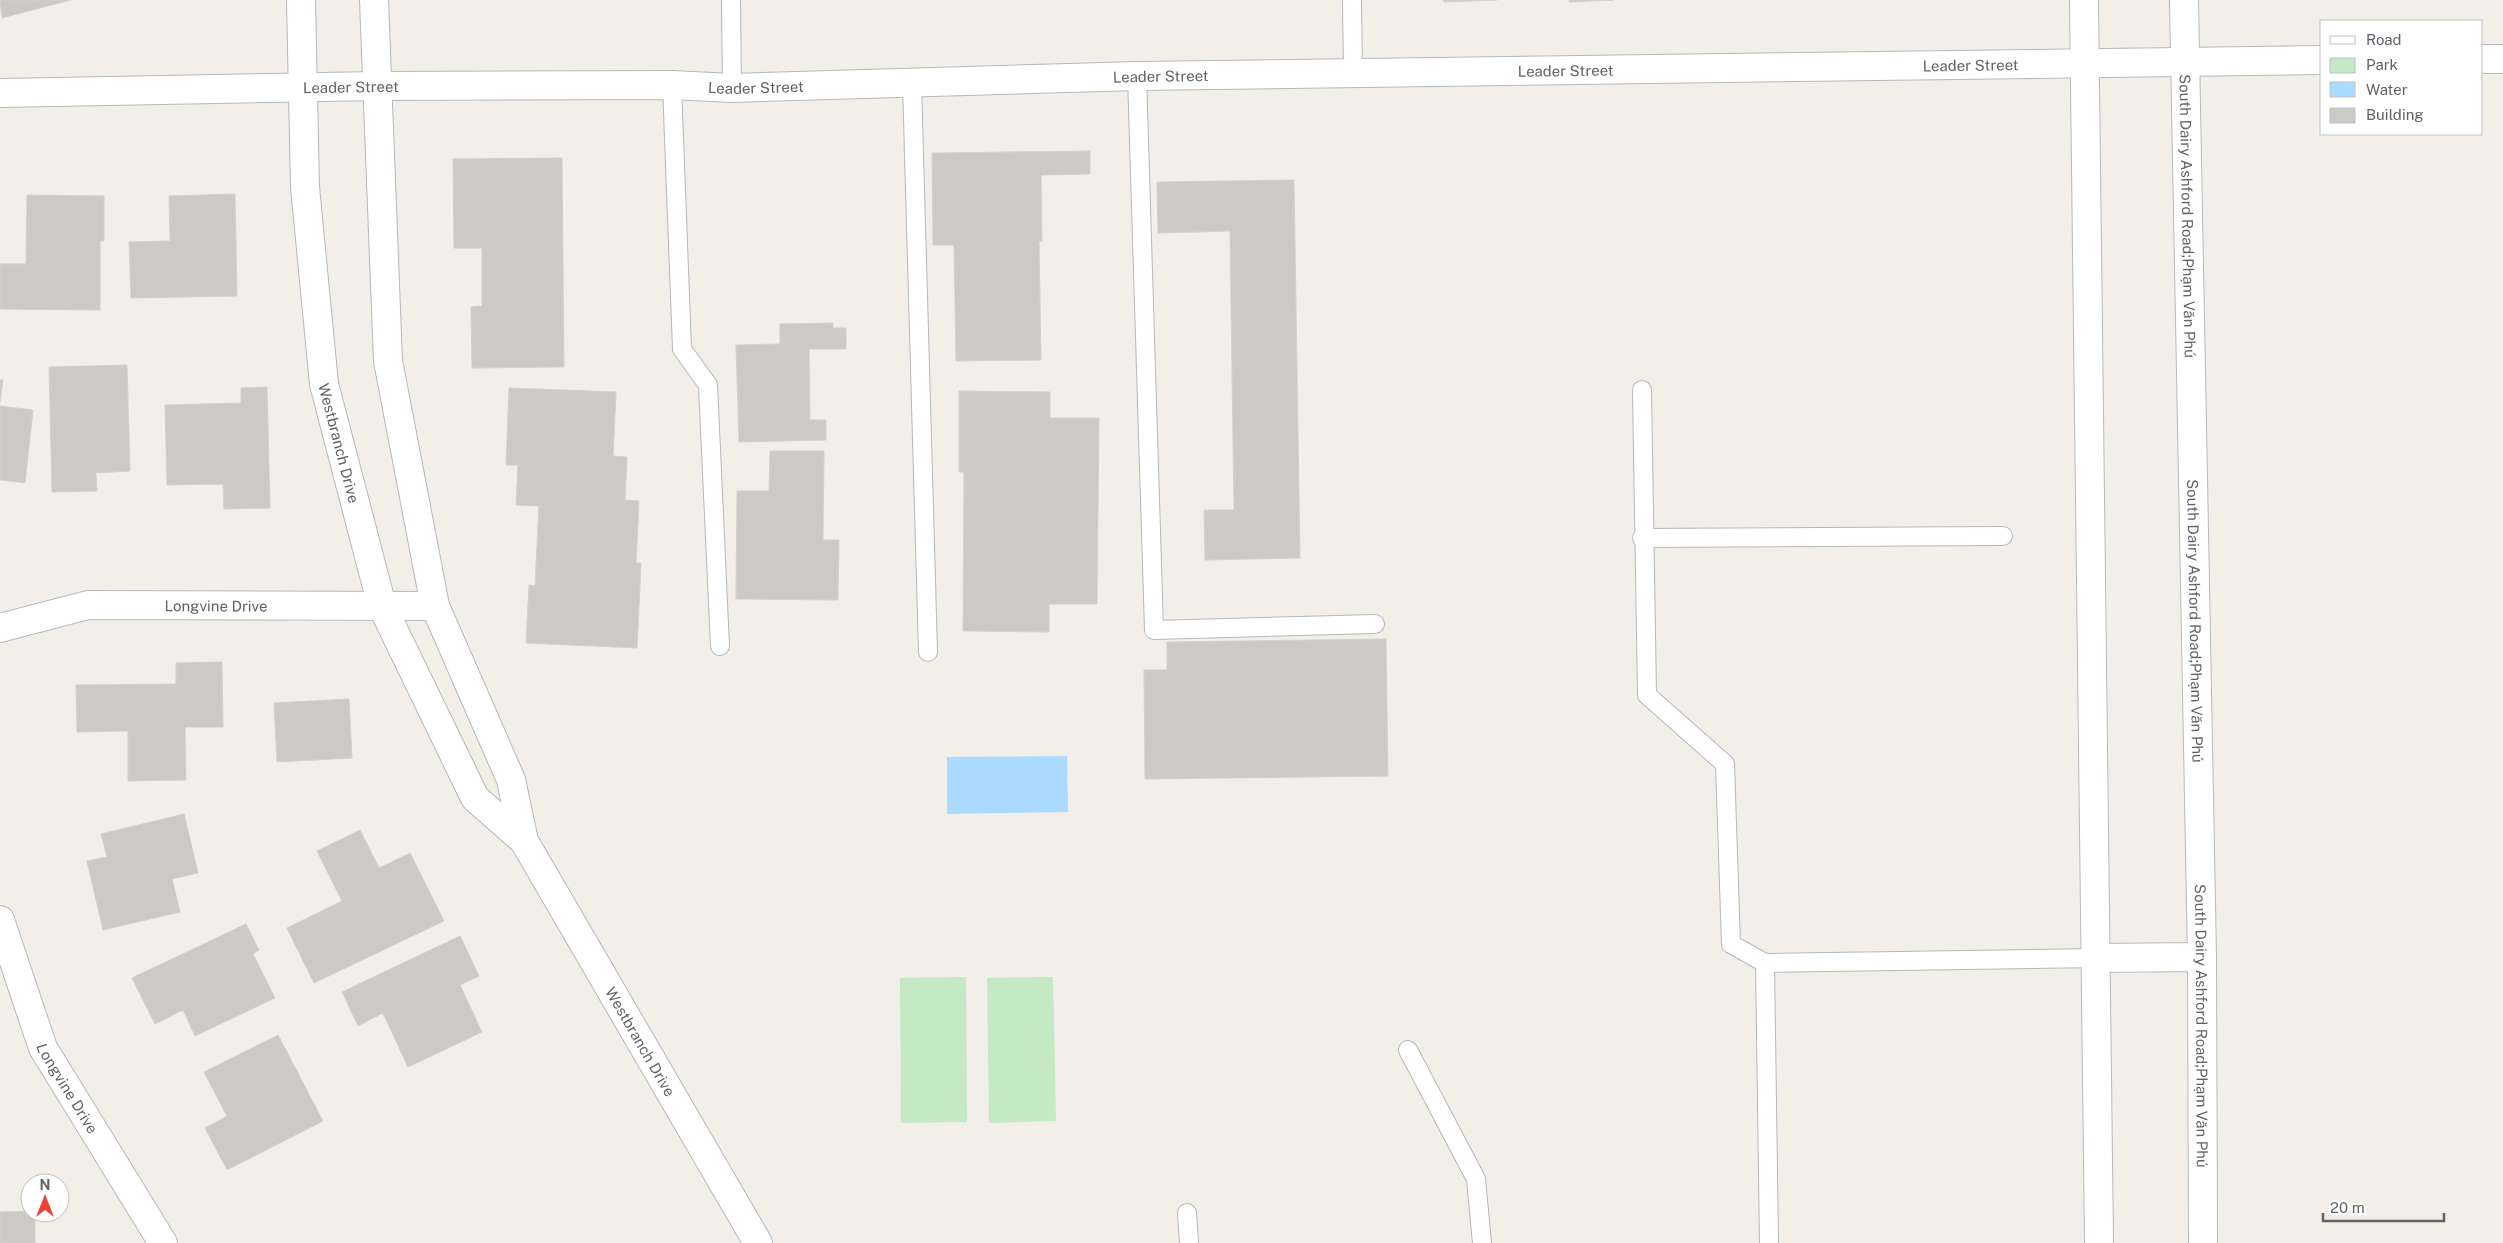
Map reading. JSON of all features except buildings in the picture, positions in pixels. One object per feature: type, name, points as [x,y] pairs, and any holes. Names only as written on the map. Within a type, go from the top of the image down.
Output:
[{"type":"street","name":"Westbranch Drive","points":[[301,0],[305,186],[324,384],[382,606],[475,798],[524,841]]},
{"type":"street","name":"Westbranch Drive","points":[[374,0],[388,361],[435,606],[511,780],[524,841],[758,1243]]},
{"type":"street","points":[[2084,0],[2099,1243]]},
{"type":"street","name":"South Dairy Ashford Road;Phạm Văn Phú","points":[[2184,0],[2202,956],[2202,1243]]},
{"type":"street","points":[[2483,59],[2503,58]]},
{"type":"street","name":"Leader Street","points":[[0,92],[376,86],[672,85],[732,88],[1137,76],[2185,60],[2320,60]]},
{"type":"street","name":"Longvine Drive","points":[[0,628],[88,605],[435,606]]},
{"type":"street","name":"Longvine Drive","points":[[0,920],[44,1048],[163,1243]]},
{"type":"street","points":[[2096,958],[2202,956]]},
{"type":"lane","points":[[731,0],[732,88]]},
{"type":"lane","points":[[1352,0],[1354,73]]},
{"type":"lane","points":[[1137,76],[1154,630],[1374,624]]},
{"type":"lane","points":[[912,83],[928,652]]},
{"type":"lane","points":[[672,85],[682,349],[708,385],[720,646]]},
{"type":"lane","points":[[1642,390],[1642,538],[1647,695],[1725,764],[1731,944],[1765,962],[2096,958]]},
{"type":"lane","points":[[1642,538],[2004,536]]},
{"type":"lane","points":[[1765,962],[1768,1243]]},
{"type":"lane","points":[[1408,1050],[1476,1179],[1482,1243]]},
{"type":"lane","points":[[1187,1213],[1189,1243]]},
{"type":"green space","points":[[966,977],[967,1122],[901,1123],[900,978]]},
{"type":"green space","points":[[1053,977],[1056,1121],[989,1123],[987,978]]},
{"type":"water","points":[[1067,756],[1068,812],[947,814],[947,757]]}]
